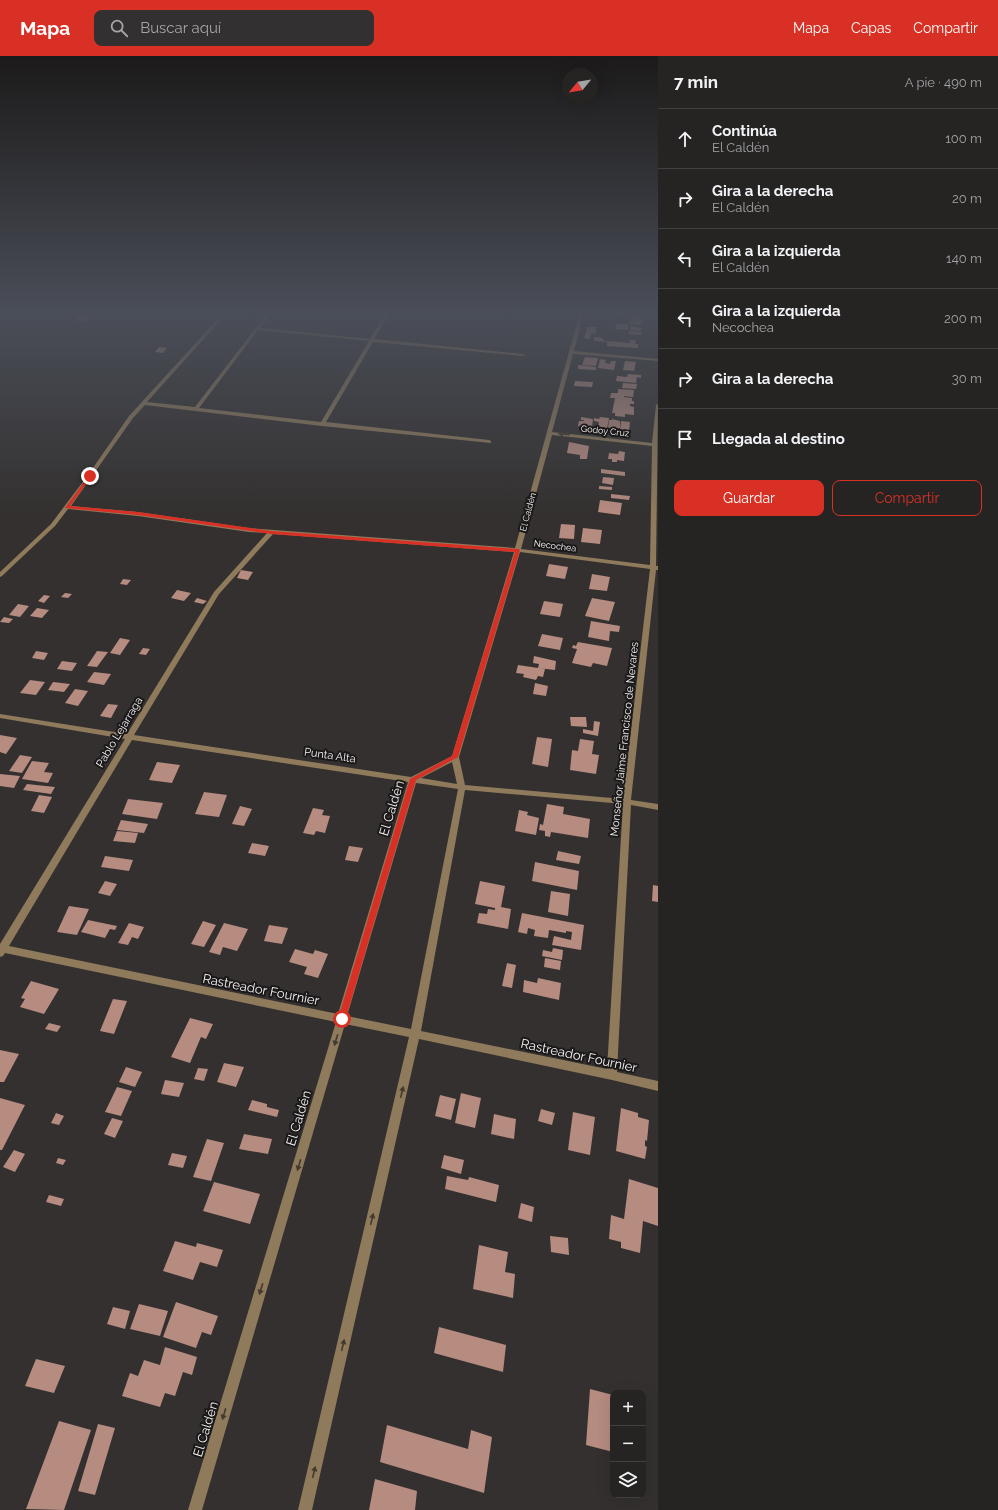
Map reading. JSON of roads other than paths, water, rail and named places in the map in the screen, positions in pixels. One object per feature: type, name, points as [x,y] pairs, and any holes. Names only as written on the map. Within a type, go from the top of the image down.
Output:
[{"type":"street","points":[[0,575],[53,526],[131,417],[164,380]]},
{"type":"street","points":[[196,409],[218,380]]},
{"type":"street","points":[[322,424],[348,380]]},
{"type":"street","name":"El Caldén","points":[[195,1510],[414,779],[454,757],[518,550],[564,380]]},
{"type":"street","points":[[143,403],[489,442]]},
{"type":"street","name":"Monseñor Jaime Francisco de Nevares","points":[[612,1075],[627,802],[656,568],[656,445],[658,405]]},
{"type":"street","name":"Godoy Cruz","points":[[550,433],[656,445]]},
{"type":"street","name":"Necochea","points":[[67,507],[138,514],[271,532],[518,550],[656,568]]},
{"type":"street","name":"Pablo Lejarraga","points":[[1,950],[216,593],[271,532]]},
{"type":"street","name":"Punta Alta","points":[[0,716],[129,737],[462,786],[627,802],[658,807]]},
{"type":"street","points":[[305,1510],[415,1035],[462,786],[454,757]]},
{"type":"street","name":"Rastreador Fournier","points":[[1,950],[342,1019],[612,1075],[658,1086]]}]
